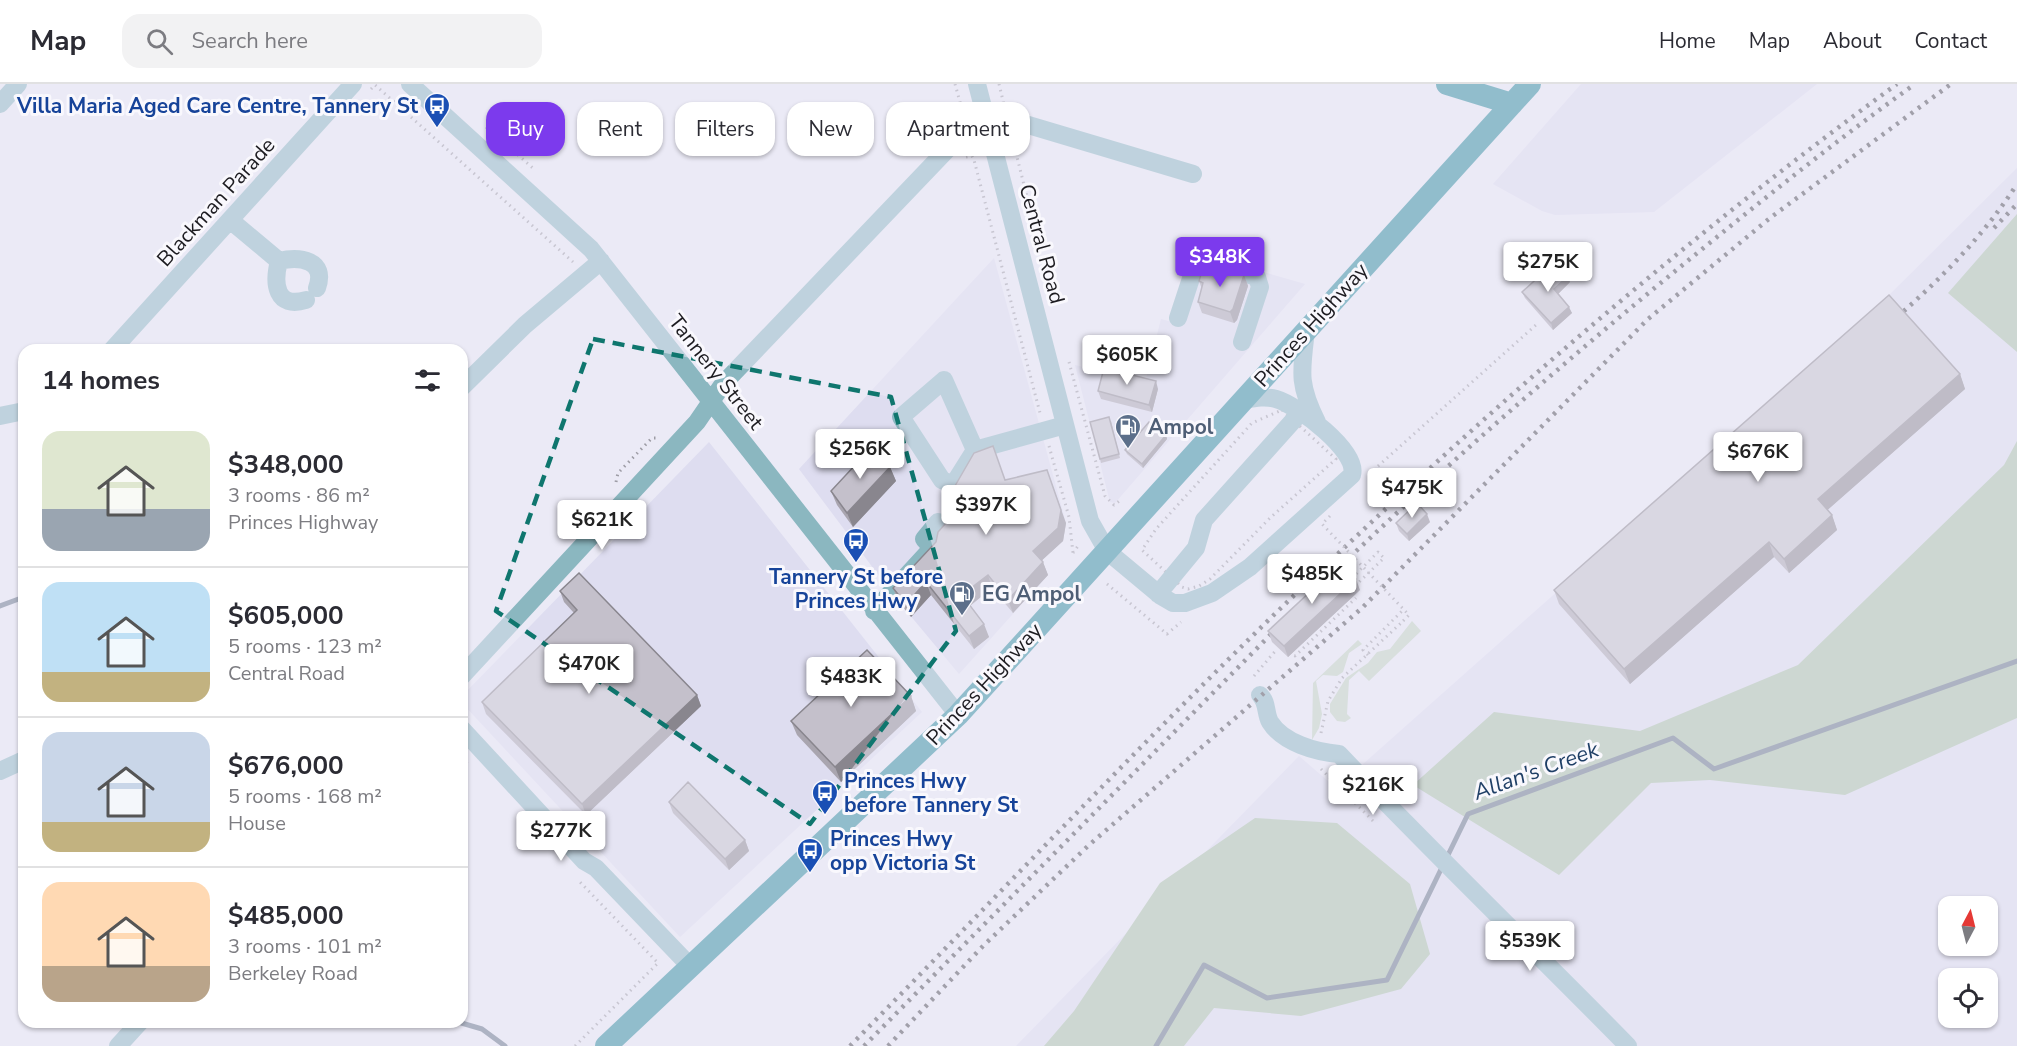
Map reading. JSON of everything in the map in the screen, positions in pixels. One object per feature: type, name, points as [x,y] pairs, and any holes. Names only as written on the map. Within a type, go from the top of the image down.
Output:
[{"type":"main road","points":[[1447,84],[1512,104]]},
{"type":"main road","name":"Princes Highway","points":[[606,1046],[689,964],[958,714],[1530,84]]},
{"type":"street","points":[[0,104],[18,84]]},
{"type":"street","name":"Tannery Street","points":[[410,84],[601,261],[874,611],[958,714]]},
{"type":"street","name":"Central Road","points":[[977,84],[982,102]]},
{"type":"street","name":"Blackman Parade","points":[[117,344],[230,220],[361,88]]},
{"type":"street","points":[[1030,126],[1193,174]]},
{"type":"street","points":[[468,669],[697,422],[723,384],[950,156]]},
{"type":"street","name":"Central Road","points":[[995,156],[1090,521],[1107,551]]},
{"type":"street","points":[[230,220],[279,261]]},
{"type":"street","points":[[294,257],[306,260],[317,267],[320,278],[312,294],[296,303],[286,301],[278,292],[275,276],[279,261],[294,257]]},
{"type":"street","points":[[1178,318],[1197,260],[1257,276],[1260,286],[1242,342]]},
{"type":"street","points":[[468,381],[525,325],[601,261]]},
{"type":"street","points":[[1107,551],[1158,594],[1173,603],[1185,603],[1204,597],[1229,582],[1347,481],[1353,470],[1352,460],[1317,424],[1306,400],[1301,380],[1306,331]]},
{"type":"street","points":[[975,450],[944,380],[901,417],[942,480],[953,485],[975,450],[1065,425]]},
{"type":"street","points":[[1244,399],[1273,398],[1292,414],[1317,424]]},
{"type":"street","points":[[0,416],[18,412]]},
{"type":"street","points":[[1158,594],[1196,548],[1204,520],[1292,414]]},
{"type":"street","points":[[874,611],[932,548],[924,539],[938,522]]},
{"type":"street","points":[[1260,695],[1274,727],[1318,752],[1339,754],[1453,874],[1503,918],[1628,1046]]},
{"type":"street","points":[[468,735],[584,861],[596,868],[689,964]]},
{"type":"street","points":[[0,771],[18,763]]},
{"type":"street","points":[[118,1046],[134,1028]]},
{"type":"path","points":[[361,88],[375,84],[580,269]]},
{"type":"path","points":[[956,84],[960,102]]},
{"type":"path","points":[[480,122],[534,169]]},
{"type":"path","points":[[972,156],[1069,517],[1073,553],[1078,546]]},
{"type":"path","name":"Central Road","points":[[1016,156],[1039,245]]},
{"type":"path","points":[[1069,361],[1105,496],[1114,505],[1122,499]]},
{"type":"path","points":[[1171,578],[1188,589],[1210,579],[1271,517],[1336,459],[1292,414]]},
{"type":"path","name":"Princes Highway","points":[[1171,578],[1142,550],[1156,529],[1252,423],[1292,414]]},
{"type":"path","points":[[1330,516],[1322,524],[1409,615],[1348,671],[1330,697],[1318,752],[1322,770],[1373,821]]},
{"type":"path","points":[[1352,578],[1378,552],[1384,558],[1350,592],[1360,602]]},
{"type":"path","points":[[1107,584],[1167,634],[1185,620]]},
{"type":"path","points":[[1273,639],[1277,649],[1295,656],[1356,598]]},
{"type":"path","points":[[1368,655],[1363,650],[1404,609]]},
{"type":"path","points":[[1254,676],[1277,649]]},
{"type":"path","points":[[575,1046],[658,963]]},
{"type":"highlighted area","points":[[593,339],[891,397],[956,631],[810,824],[496,611]]},
{"type":"shaded area","points":[[1581,84],[1817,84],[1654,212],[1555,215],[1542,211],[1493,184]]},
{"type":"shaded area","points":[[2017,168],[2017,1046],[1016,1046],[1299,756],[1336,788],[1870,314]]},
{"type":"shaded area","points":[[1190,251],[1305,284],[1115,503],[1110,502],[1075,365],[1145,383],[1161,319],[1175,323]]},
{"type":"shaded area","points":[[994,258],[1066,523],[1063,541],[1038,563],[1048,575],[959,674],[894,596],[799,469]]},
{"type":"shaded area","points":[[709,442],[922,712],[680,937],[468,709],[468,690]]},
{"type":"green space","points":[[2017,214],[2017,352],[1948,293]]},
{"type":"green space","points":[[2017,441],[2017,718],[1845,795],[1710,780],[1651,783],[1559,875],[1413,785],[1494,712],[1640,731],[1798,665],[2004,465]]},
{"type":"green space","points":[[1412,621],[1421,631],[1369,681],[1359,671],[1349,680],[1347,714],[1351,718],[1345,722],[1337,721],[1330,712],[1330,704],[1346,678],[1368,663],[1377,652],[1390,649]]},
{"type":"green space","points":[[1358,640],[1362,644],[1349,653],[1343,672],[1337,676],[1323,675],[1316,681],[1322,714],[1319,728],[1312,740],[1313,683]]},
{"type":"green space","points":[[1255,818],[1337,823],[1410,884],[1430,954],[1401,989],[1301,1016],[1214,1008],[1184,1046],[1044,1046],[1074,1011],[1160,883]]},
{"type":"building","points":[[1555,262],[1568,276],[1554,289],[1569,307],[1551,323],[1522,292]]},
{"type":"building","points":[[1204,264],[1244,275],[1230,312],[1198,302],[1203,283],[1199,281]]},
{"type":"building","points":[[1889,295],[1960,374],[1818,499],[1832,515],[1784,559],[1769,542],[1624,669],[1554,590]]},
{"type":"building","points":[[1104,368],[1156,381],[1149,405],[1098,391]]},
{"type":"building","points":[[1109,417],[1119,454],[1100,459],[1090,422]]},
{"type":"building","points":[[1149,422],[1166,435],[1142,464],[1125,450]]},
{"type":"building","points":[[993,446],[1005,480],[1047,470],[1061,510],[1058,528],[1033,551],[1043,562],[1008,600],[988,575],[962,595],[984,624],[969,636],[926,582],[906,604],[893,588],[936,542],[938,532],[946,523],[942,516],[944,505],[974,453]]},
{"type":"building","points":[[871,448],[890,467],[847,513],[831,491]]},
{"type":"building","points":[[1417,503],[1427,514],[1407,534],[1396,523]]},
{"type":"building","points":[[1340,564],[1356,579],[1284,646],[1268,631]]},
{"type":"building","points":[[579,573],[697,695],[582,804],[482,702],[577,610],[560,591]]},
{"type":"building","points":[[867,650],[911,696],[835,767],[791,721]]},
{"type":"building","points":[[688,782],[745,840],[725,859],[669,802]]},
{"type":"waterway","points":[[0,606],[18,599]]},
{"type":"waterway","name":"Allan's Creek","points":[[1156,1046],[1204,965],[1267,998],[1387,980],[1468,814],[1673,738],[1714,769],[2017,661]]},
{"type":"waterway","points":[[468,1025],[482,1029],[505,1046]]},
{"type":"railway","points":[[850,1046],[1226,662],[1428,470],[1657,270],[1816,144],[1897,84]]},
{"type":"railway","points":[[1330,576],[1466,450],[1606,329],[1780,186],[1915,84]]},
{"type":"railway","points":[[888,1046],[984,945],[1089,845],[1362,608],[1648,319],[1770,218],[1951,84]]},
{"type":"railway","points":[[1890,323],[1959,258],[1990,222],[2017,184]]},
{"type":"railway","points":[[1994,228],[2017,204]]},
{"type":"railway","points":[[864,1046],[1281,624]]},
{"type":"place","name":"Villa Maria Aged Care Centre, Tannery St","points":[[437,129]]},
{"type":"place","name":"Ampol","points":[[1128,450]]},
{"type":"place","name":"Tannery St before Princes Hwy","points":[[856,564]]},
{"type":"place","name":"EG Ampol","points":[[962,617]]},
{"type":"place","name":"Princes Hwy before Tannery St","points":[[825,816]]},
{"type":"place","name":"Princes Hwy opp Victoria St","points":[[810,874]]}]
